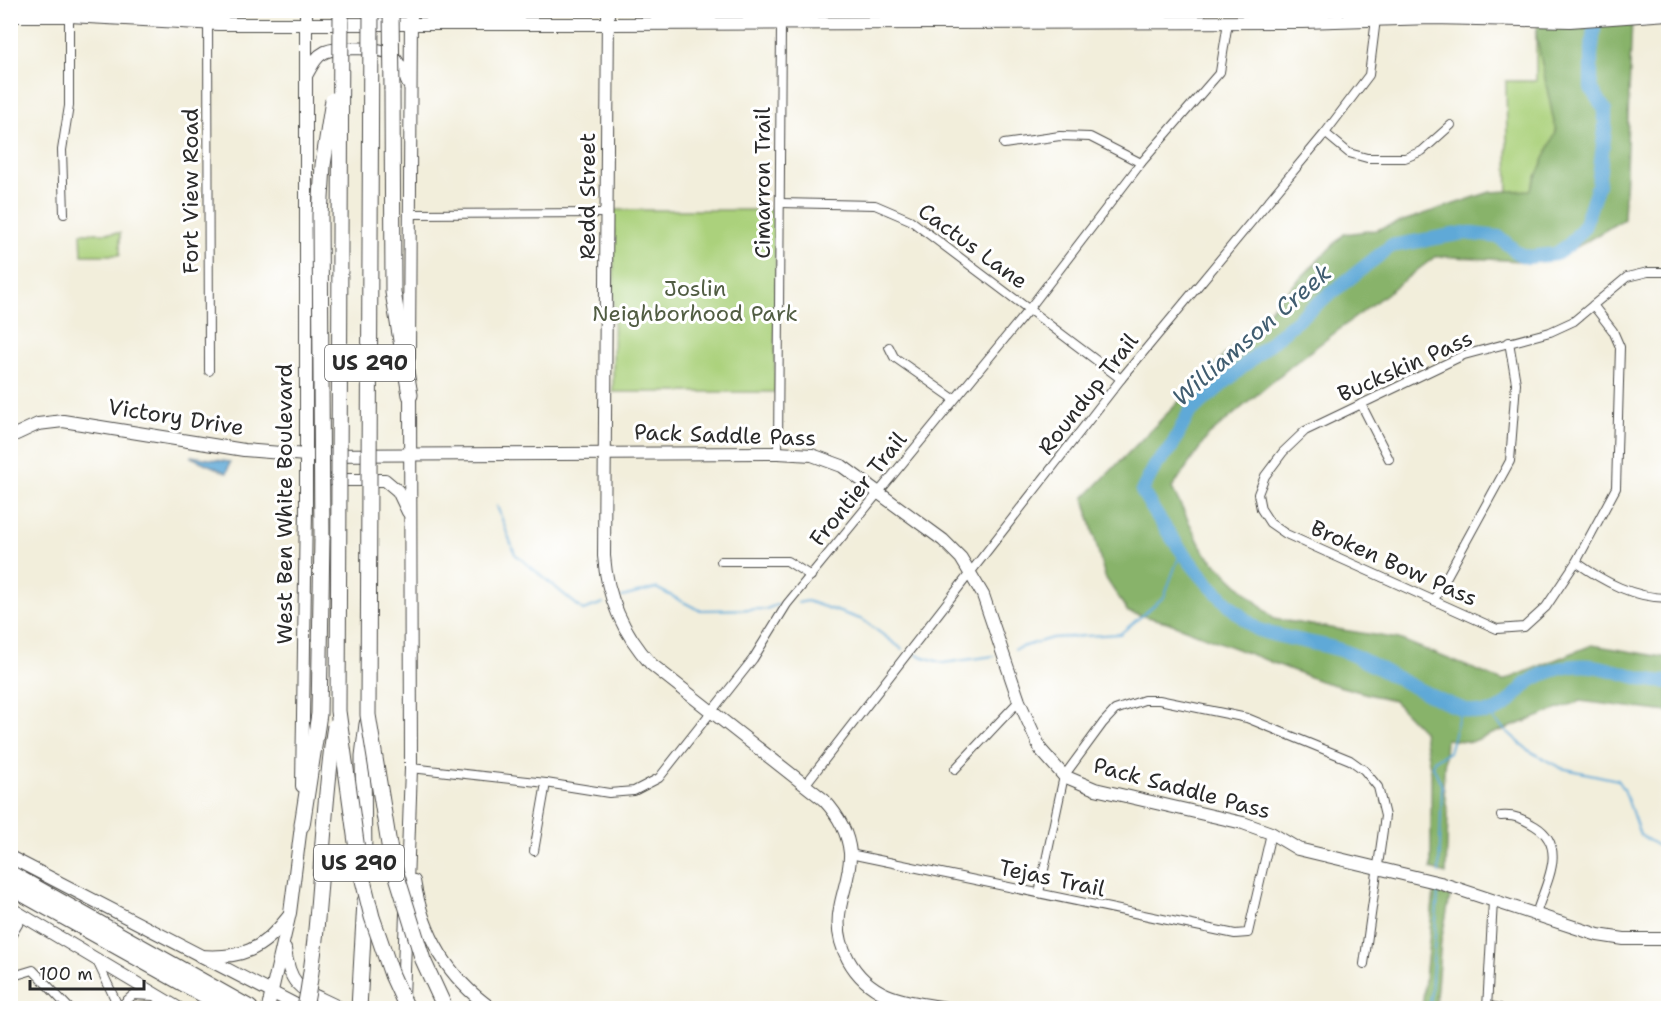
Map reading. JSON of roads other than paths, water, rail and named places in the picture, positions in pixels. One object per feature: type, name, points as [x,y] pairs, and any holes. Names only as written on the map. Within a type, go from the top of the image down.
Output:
[{"type":"highway","name":"US 290","points":[[341,10],[338,711],[359,864],[372,917],[404,1008]]},
{"type":"highway","name":"US 290","points":[[371,10],[369,715],[391,857],[423,960],[445,1008]]},
{"type":"highway","points":[[392,10],[393,292],[410,395]]},
{"type":"highway","points":[[302,825],[319,714],[322,538],[320,215],[323,165],[341,52]]},
{"type":"highway","points":[[304,1008],[320,903],[329,760],[338,711]]},
{"type":"highway","points":[[358,1008],[365,922],[363,756],[369,715]]},
{"type":"highway","points":[[10,873],[250,1008]]},
{"type":"highway","points":[[10,887],[227,1008]]},
{"type":"main road","name":"West Ben White Boulevard","points":[[269,1003],[285,942],[302,825],[306,507],[306,10]]},
{"type":"main road","points":[[404,1008],[411,768],[409,214],[411,10]]},
{"type":"main road","name":"Redd Street","points":[[608,10],[604,556],[614,606],[630,637],[646,658],[824,800],[838,817],[847,836],[850,854]]},
{"type":"main road","points":[[10,16],[69,16],[209,24],[608,24],[781,22],[968,16],[1072,16],[1228,22],[1303,16],[1570,21],[1668,14]]},
{"type":"main road","points":[[306,76],[314,61],[324,53],[337,49],[382,50],[393,55],[410,89]]},
{"type":"main road","name":"Victory Drive","points":[[10,437],[38,424],[73,422],[244,450],[306,455],[410,455]]},
{"type":"main road","name":"Pack Saddle Pass","points":[[410,455],[778,453],[812,455],[833,461],[943,540],[971,572],[983,595],[1019,701],[1041,750],[1064,776],[1095,789],[1243,823],[1271,833],[1299,849],[1440,883],[1612,938],[1668,939]]},
{"type":"main road","points":[[306,507],[314,491],[323,483],[337,479],[385,480],[398,491],[410,516]]},
{"type":"main road","points":[[410,854],[418,909],[429,938],[445,965],[460,983],[491,1008]]},
{"type":"main road","points":[[850,854],[839,922],[841,940],[850,963],[865,981],[883,993],[945,1008]]},
{"type":"main road","points":[[10,857],[196,956],[269,1003],[304,1008]]},
{"type":"main road","points":[[10,908],[153,996],[178,1008]]},
{"type":"main road","points":[[196,956],[229,956],[249,951],[267,942],[290,913]]},
{"type":"main road","points":[[285,942],[290,976],[297,986],[340,1008]]},
{"type":"street","name":"Fort View Road","points":[[208,10],[209,371]]},
{"type":"street","points":[[64,214],[62,150],[69,106],[69,16]]},
{"type":"street","name":"Roundup Trail","points":[[805,785],[1121,379],[1325,133],[1369,75],[1376,19]]},
{"type":"street","name":"Cimarron Trail","points":[[778,453],[781,22]]},
{"type":"street","name":"Frontier Trail","points":[[411,768],[546,783],[609,793],[642,788],[666,771],[753,659],[779,614],[877,491],[1029,309],[1140,163],[1220,72],[1228,22]]},
{"type":"street","points":[[1325,133],[1349,153],[1366,158],[1405,158],[1422,152],[1451,125]]},
{"type":"street","points":[[1004,144],[1060,136],[1090,137],[1140,163]]},
{"type":"street","name":"Cactus Lane","points":[[780,203],[875,205],[910,220],[1121,379]]},
{"type":"street","points":[[409,214],[608,213]]},
{"type":"street","name":"Buckskin Pass","points":[[1261,509],[1258,494],[1265,476],[1283,452],[1305,431],[1464,355],[1550,332],[1574,321],[1627,277],[1648,272],[1668,272]]},
{"type":"street","points":[[1593,305],[1613,332],[1620,347],[1616,488],[1576,562],[1625,590],[1641,596],[1668,598]]},
{"type":"street","points":[[1434,600],[1510,461],[1516,383],[1509,342]]},
{"type":"street","points":[[889,346],[894,357],[954,399]]},
{"type":"street","points":[[1361,404],[1389,459]]},
{"type":"street","name":"Broken Bow Pass","points":[[1261,509],[1270,523],[1286,534],[1497,629],[1524,627],[1546,607],[1576,562]]},
{"type":"street","points":[[721,561],[787,561],[811,576]]},
{"type":"street","points":[[1039,893],[1064,776],[1115,710],[1132,703],[1159,700],[1247,718],[1350,760],[1364,770],[1378,787],[1385,816],[1364,964]]},
{"type":"street","points":[[955,769],[1019,701]]},
{"type":"street","points":[[534,851],[546,783]]},
{"type":"street","points":[[1501,816],[1517,815],[1541,830],[1552,843],[1553,859],[1536,914]]},
{"type":"street","name":"Tejas Trail","points":[[850,854],[1235,934],[1248,933],[1271,833]]},
{"type":"street","points":[[1493,901],[1487,1007],[1500,1008]]},
{"type":"street","points":[[10,938],[23,916]]},
{"type":"street","points":[[97,960],[120,1008],[133,995],[153,996]]},
{"type":"street","points":[[10,977],[33,970],[69,1008]]},
{"type":"water","points":[[191,457],[230,462],[227,473]]},
{"type":"waterway","name":"Williamson Creek","points":[[1596,10],[1591,56],[1591,88],[1605,110],[1605,129],[1598,185],[1584,227],[1570,244],[1556,254],[1528,257],[1519,254],[1499,237],[1464,233],[1391,246],[1303,315],[1189,413],[1171,448],[1155,466],[1142,491],[1165,528],[1192,564],[1221,597],[1254,627],[1271,634],[1346,652],[1456,707],[1473,712],[1493,712],[1505,706],[1524,686],[1536,678],[1558,669],[1577,666],[1604,668],[1655,681],[1668,682]]},
{"type":"waterway","points":[[497,506],[515,554],[583,610],[603,603]]},
{"type":"waterway","points":[[1015,649],[1052,638],[1120,634],[1164,597],[1181,551]]},
{"type":"waterway","points":[[622,597],[656,588],[699,610],[766,609],[779,604]]},
{"type":"waterway","points":[[798,603],[807,601],[863,620],[902,649]]},
{"type":"waterway","points":[[917,655],[943,663],[994,656]]},
{"type":"waterway","points":[[1439,873],[1442,786],[1433,766],[1434,760],[1449,752],[1461,709]]},
{"type":"waterway","points":[[1487,714],[1528,750],[1561,768],[1618,780],[1624,789],[1640,835],[1668,852]]},
{"type":"waterway","points":[[1430,1008],[1438,892]]},
{"type":"park label","name":"Joslin Neighborhood Park","points":[[695,300]]}]
